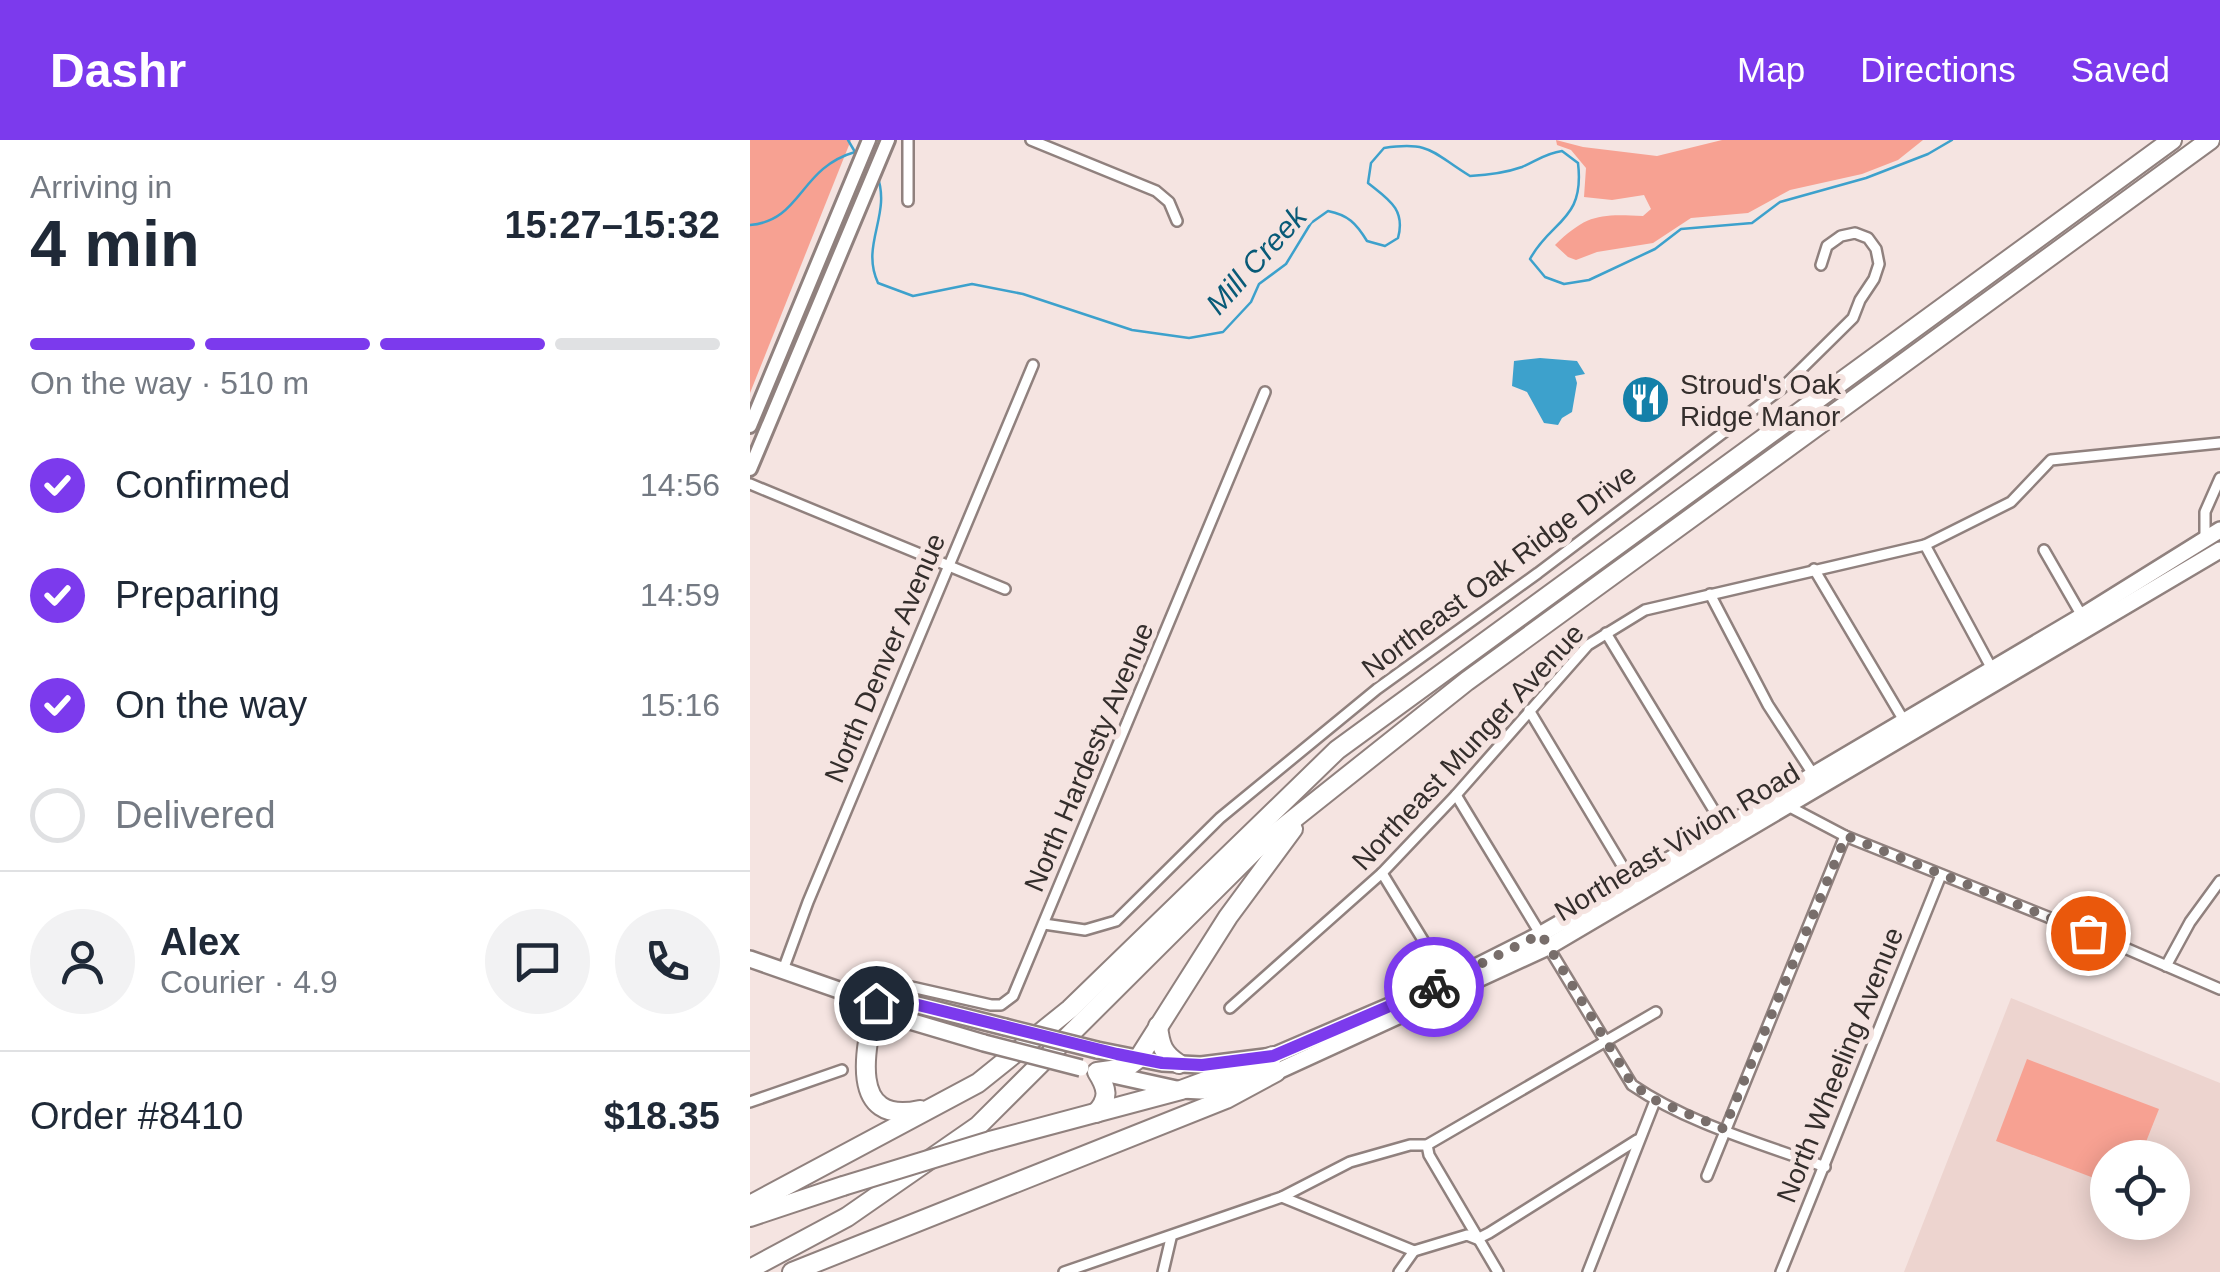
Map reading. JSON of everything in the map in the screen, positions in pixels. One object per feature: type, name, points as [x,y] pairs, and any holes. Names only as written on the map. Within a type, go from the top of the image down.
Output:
[{"type":"highway","points":[[750,1205],[978,1084],[1070,1009],[1337,750],[2172,140]]},
{"type":"highway","points":[[750,1270],[847,1217],[978,1126],[1256,848],[1467,681],[2210,140]]},
{"type":"highway","points":[[1089,1070],[1126,1068],[1138,1059],[1272,853],[1322,796]]},
{"type":"highway","points":[[876,1003],[866,1060],[872,1096],[882,1107],[894,1112],[935,1107]]},
{"type":"highway","points":[[1158,1026],[1160,1044],[1167,1056],[1179,1064]]},
{"type":"highway","points":[[750,1217],[990,1142],[1274,1064]]},
{"type":"highway","points":[[792,1272],[1226,1099],[1274,1064]]},
{"type":"highway","points":[[1089,1070],[1106,1086],[1106,1098],[1096,1112]]},
{"type":"main road","points":[[750,426],[869,140]]},
{"type":"main road","points":[[750,470],[888,141]]},
{"type":"main road","name":"Northeast Vivion Road","points":[[876,1003],[898,1000],[1138,1059],[1179,1064],[1274,1064],[1544,941],[2175,557],[2214,544]]},
{"type":"main road","name":"Northeast Vivion Road","points":[[1274,1064],[1448,981],[1544,941],[1632,882],[1788,806],[2189,568],[2214,544]]},
{"type":"main road","name":"Northeast Vivion Road","points":[[750,959],[876,1003],[892,1016],[1089,1070],[1180,1090]]},
{"type":"street","points":[[908,140],[908,202]]},
{"type":"street","points":[[1032,140],[1156,191],[1169,202],[1177,221]]},
{"type":"street","name":"Northeast Oak Ridge Drive","points":[[1044,924],[1086,930],[1116,921],[1220,818],[1377,689],[1781,389],[1853,318],[1879,264],[1876,248],[1868,238],[1855,233],[1841,236],[1828,246],[1821,265]]},
{"type":"street","name":"North Denver Avenue","points":[[783,970],[1033,366]]},
{"type":"street","name":"North Hardesty Avenue","points":[[876,1003],[884,986],[894,983],[991,1005],[1006,1002],[1016,992],[1266,392]]},
{"type":"street","name":"Northeast Munger Avenue","points":[[1230,1008],[1382,874],[1588,645],[1645,610],[1925,544],[2011,502],[2052,460],[2220,442]]},
{"type":"street","points":[[2214,544],[2206,512],[2220,478]]},
{"type":"street","points":[[750,484],[1005,589]]},
{"type":"street","points":[[1925,544],[1992,668]]},
{"type":"street","points":[[2044,550],[2082,616]]},
{"type":"street","points":[[1814,569],[1903,720]]},
{"type":"street","points":[[1710,594],[1768,705],[1813,774]]},
{"type":"street","points":[[1606,634],[1728,832]]},
{"type":"street","points":[[1529,710],[1632,882]]},
{"type":"street","points":[[1456,795],[1632,1084],[1655,1100],[1825,1167]]},
{"type":"street","points":[[1788,806],[1846,836],[2220,990]]},
{"type":"street","points":[[1707,1176],[1846,836]]},
{"type":"street","points":[[1382,874],[1448,981]]},
{"type":"street","name":"North Wheeling Avenue","points":[[1781,1272],[1941,875]]},
{"type":"street","points":[[2166,966],[2190,922],[2220,880]]},
{"type":"street","points":[[1064,1272],[1282,1197],[1332,1169],[1392,1149],[1427,1145],[1656,1012]]},
{"type":"street","points":[[750,1102],[842,1070]]},
{"type":"street","points":[[1588,1272],[1655,1100]]},
{"type":"street","points":[[1399,1272],[1414,1252],[1467,1235],[1478,1238],[1638,1140]]},
{"type":"street","points":[[1427,1145],[1429,1155],[1498,1272]]},
{"type":"street","points":[[1282,1197],[1414,1252]]},
{"type":"street","points":[[1163,1272],[1171,1238]]},
{"type":"shaded area","points":[[750,140],[851,140],[750,393]]},
{"type":"shaded area","points":[[1556,140],[1657,156],[1722,140],[1923,140],[1898,160],[1862,174],[1790,190],[1748,213],[1691,218],[1653,243],[1597,252],[1576,260],[1555,245],[1576,227],[1605,216],[1643,216],[1651,209],[1644,195],[1612,200],[1584,197],[1586,168]]},
{"type":"shaded area","points":[[2011,998],[2220,1083],[2220,1272],[1904,1272]]},
{"type":"shaded area","points":[[2027,1059],[2159,1109],[2147,1140],[2090,1140],[2090,1177],[1996,1141]]},
{"type":"water","points":[[1514,361],[1577,361],[1585,374],[1575,376],[1572,412],[1558,425],[1544,423],[1527,392],[1512,386]]},
{"type":"waterway","points":[[848,140],[855,152]]},
{"type":"waterway","name":"Mill Creek","points":[[877,175],[881,203],[872,255],[878,283],[913,296],[972,284],[1023,294],[1132,330],[1189,338],[1223,332],[1251,302],[1259,284],[1286,264],[1311,223],[1328,211],[1351,221],[1367,241],[1385,246],[1398,238],[1397,212],[1368,183],[1371,163],[1384,148],[1422,148],[1470,176],[1516,169],[1562,151],[1578,163],[1579,182],[1571,209],[1530,259],[1545,277],[1564,284],[1589,280],[1655,249],[1681,229],[1752,223],[1780,202],[1866,178],[1928,154],[1952,140]]},
{"type":"waterway","name":"Mill Creek","points":[[750,225],[780,214],[822,170],[837,160],[855,152],[858,155]]},
{"type":"way so far","points":[[1434,987],[1541,934],[1632,1084],[1655,1100],[1724,1129],[1846,836],[2088,933]]},
{"type":"place","name":"Stroud's Oak Ridge Manor","points":[[1645,400]]},
{"type":"route","points":[[876,1003],[898,1000],[1117,1054],[1162,1063],[1202,1065],[1273,1056],[1434,987]]}]
